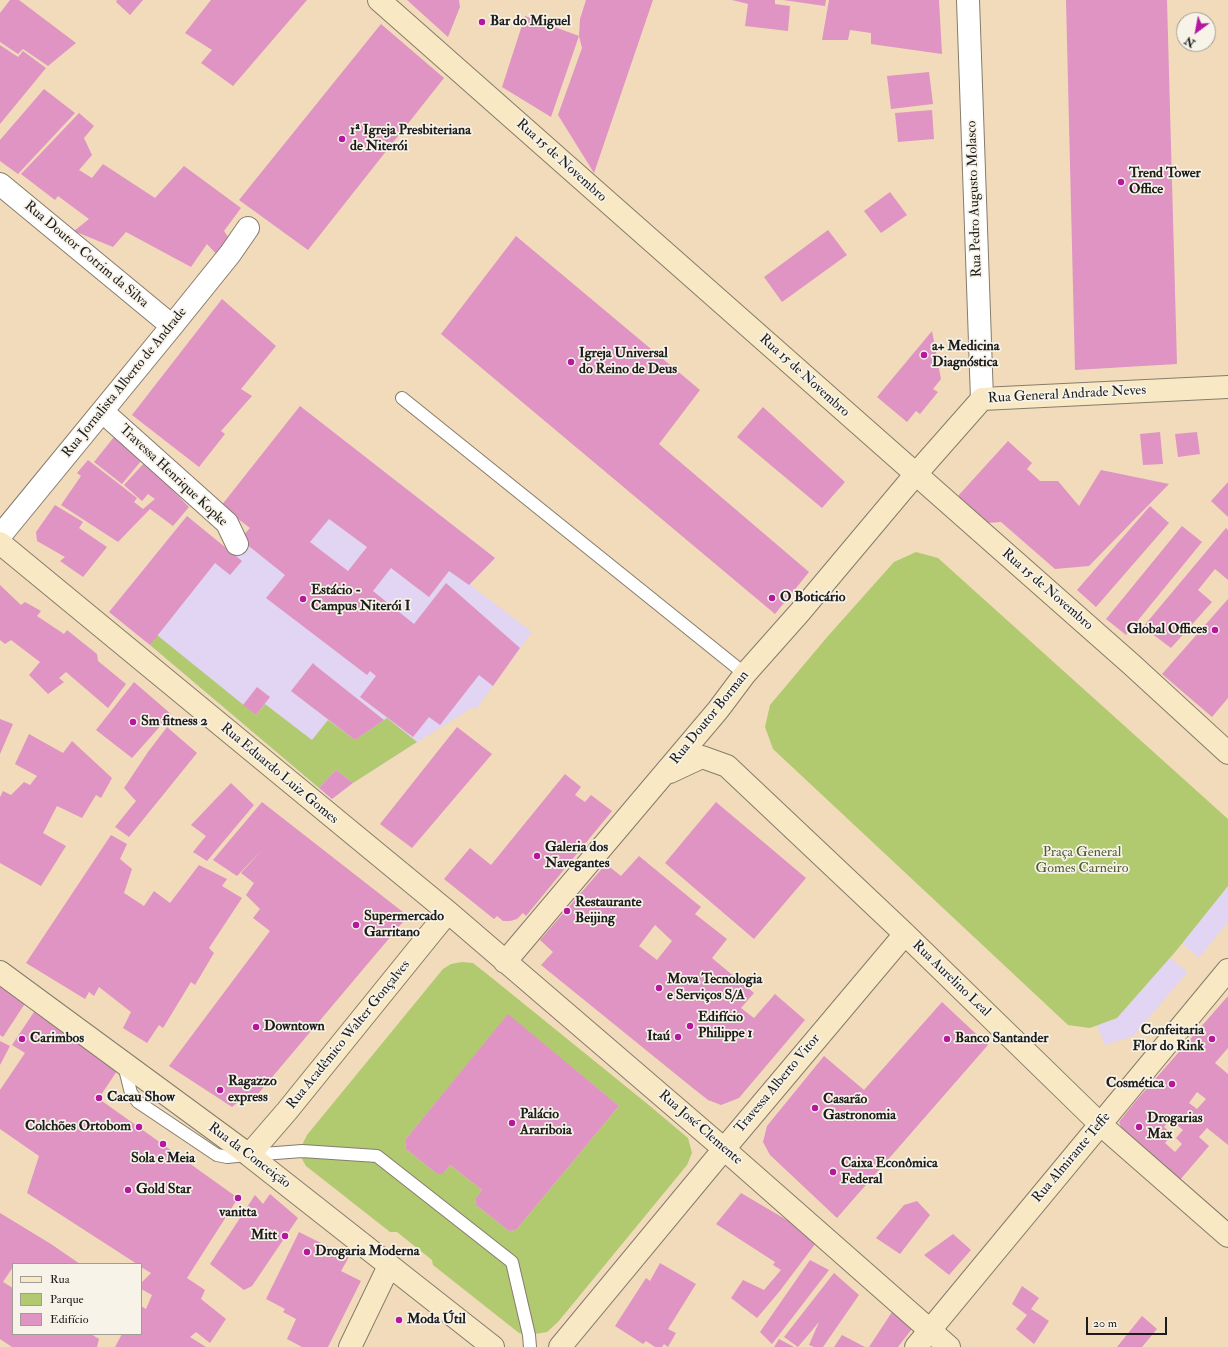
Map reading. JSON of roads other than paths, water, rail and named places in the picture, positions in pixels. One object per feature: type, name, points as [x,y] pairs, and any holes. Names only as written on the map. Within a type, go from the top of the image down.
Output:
[{"type":"street","name":"Rua 15 de Novembro","points":[[379,0],[915,475],[1131,664],[1228,753]]},
{"type":"street","name":"Rua Pedro Augusto Molasco","points":[[968,0],[982,399]]},
{"type":"street","name":"Rua Doutor Cotrim da Silva","points":[[0,184],[172,326]]},
{"type":"street","name":"Rua Jornalista Alberto de Andrade","points":[[0,536],[103,412],[230,254],[248,228]]},
{"type":"street","name":"Rua General Andrade Neves","points":[[915,475],[982,399],[1228,387]]},
{"type":"street","name":"Travessa Henrique Kopke","points":[[103,412],[227,523],[237,544]]},
{"type":"street","name":"Rua Doutor Borman","points":[[505,962],[718,710],[745,674],[800,612],[915,475]]},
{"type":"street","name":"Rua Eduardo Luiz Gomes","points":[[0,542],[448,912]]},
{"type":"street","name":"Rua Aurelino Leal","points":[[664,774],[702,757],[727,766],[905,934],[1100,1124],[1228,1236]]},
{"type":"street","name":"Rua José Clemente","points":[[448,912],[724,1149],[949,1347]]},
{"type":"street","name":"Rua Acadêmico Walter Gonçalves","points":[[249,1155],[287,1111],[448,912]]},
{"type":"street","name":"Travessa Alberto Vitor","points":[[560,1347],[905,934]]},
{"type":"street","name":"Rua Almirante Teffe","points":[[916,1347],[1228,970]]},
{"type":"street","name":"Rua da Conceição","points":[[0,972],[249,1155],[493,1347]]},
{"type":"street","points":[[350,1347],[389,1266]]},
{"type":"lane","points":[[402,398],[745,674]]},
{"type":"lane","points":[[249,1155],[302,1151],[377,1156],[512,1262],[529,1335],[530,1347]]},
{"type":"place","name":"Bar do Miguel","points":[[482,22]]},
{"type":"place","name":"1ª Igreja Presbiteriana de Niterói","points":[[342,139]]},
{"type":"place","name":"Trend Tower Office","points":[[1121,182]]},
{"type":"place","name":"a+ Medicina Diagnóstica","points":[[924,355]]},
{"type":"place","name":"Igreja Universal do Reino de Deus","points":[[571,362]]},
{"type":"place","name":"O Boticário","points":[[772,598]]},
{"type":"place","name":"Estácio - Campus Niterói I","points":[[303,599]]},
{"type":"place","name":"Global Offices","points":[[1215,630]]},
{"type":"place","name":"Sm fitness 2","points":[[133,722]]},
{"type":"place","name":"Galeria dos Navegantes","points":[[537,856]]},
{"type":"place","name":"Restaurante Beijing","points":[[567,911]]},
{"type":"place","name":"Supermercado Garritano","points":[[356,925]]},
{"type":"place","name":"Mova Tecnologia e Serviços S/A","points":[[659,988]]},
{"type":"place","name":"Edifício Philippe 1","points":[[690,1026]]},
{"type":"place","name":"Downtown","points":[[256,1027]]},
{"type":"place","name":"Itaú","points":[[678,1037]]},
{"type":"place","name":"Carimbos","points":[[22,1039]]},
{"type":"place","name":"Banco Santander","points":[[947,1039]]},
{"type":"place","name":"Confeitaria Flor do Rink","points":[[1212,1039]]},
{"type":"place","name":"Cosmética","points":[[1172,1084]]},
{"type":"place","name":"Ragazzo express","points":[[220,1090]]},
{"type":"place","name":"Cacau Show","points":[[99,1098]]},
{"type":"place","name":"Casarão Gastronomia","points":[[815,1108]]},
{"type":"place","name":"Palácio Arariboia","points":[[512,1123]]},
{"type":"place","name":"Colchões Ortobom","points":[[139,1127]]},
{"type":"place","name":"Drogarias Max","points":[[1139,1127]]},
{"type":"place","name":"Sola e Meia","points":[[163,1144]]},
{"type":"place","name":"Caixa Econômica Federal","points":[[833,1172]]},
{"type":"place","name":"Gold Star","points":[[128,1190]]},
{"type":"place","name":"vanitta","points":[[238,1198]]},
{"type":"place","name":"Mitt","points":[[285,1236]]},
{"type":"place","name":"Drogaria Moderna","points":[[307,1252]]},
{"type":"place","name":"Moda Útil","points":[[399,1320]]},
{"type":"park label","name":"Praça General Gomes Carneiro","points":[[1082,862]]}]
